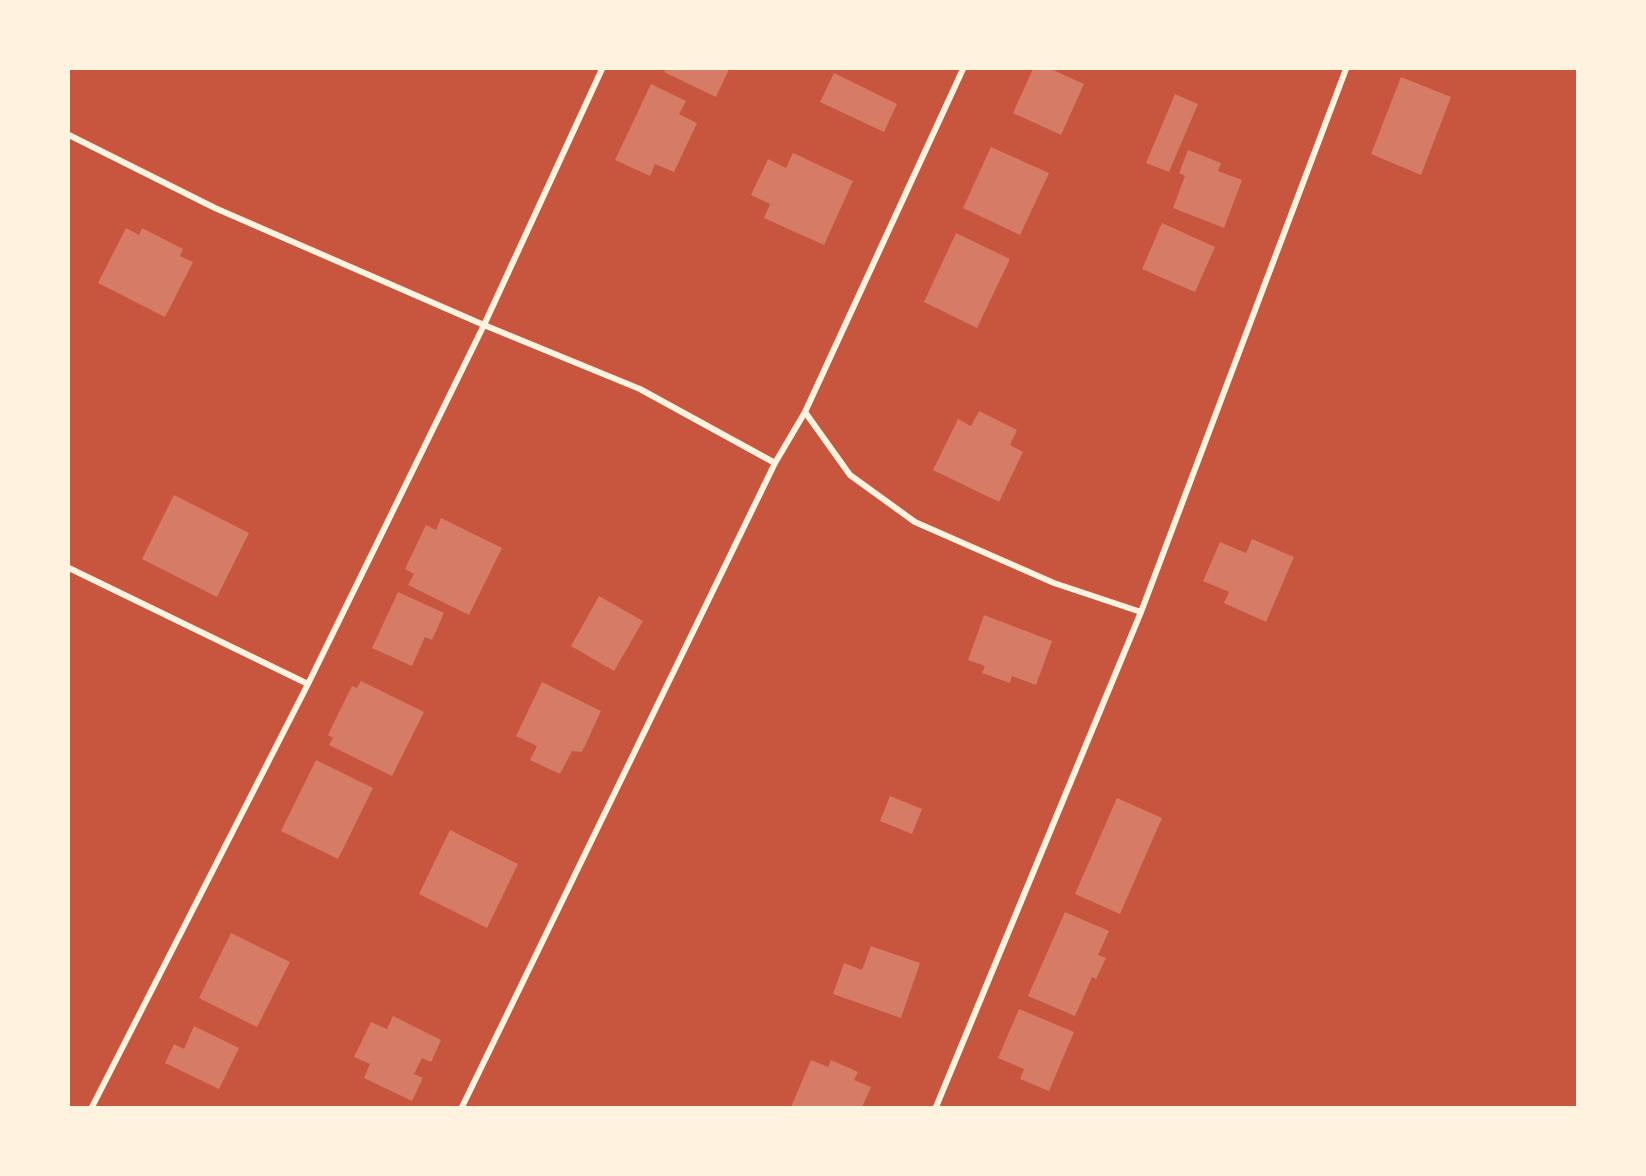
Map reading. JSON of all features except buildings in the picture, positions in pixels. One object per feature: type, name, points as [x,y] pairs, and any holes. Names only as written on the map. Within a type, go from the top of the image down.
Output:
[{"type":"street","points":[[92,1107],[308,684],[484,325],[602,69]]},
{"type":"street","points":[[462,1107],[775,463],[805,412],[963,69]]},
{"type":"street","points":[[936,1107],[1142,612],[1346,69]]},
{"type":"street","points":[[69,135],[215,208],[484,325],[640,389],[775,463]]},
{"type":"street","points":[[805,412],[850,475],[915,522],[1054,584],[1142,612]]},
{"type":"street","points":[[69,568],[308,684]]}]
